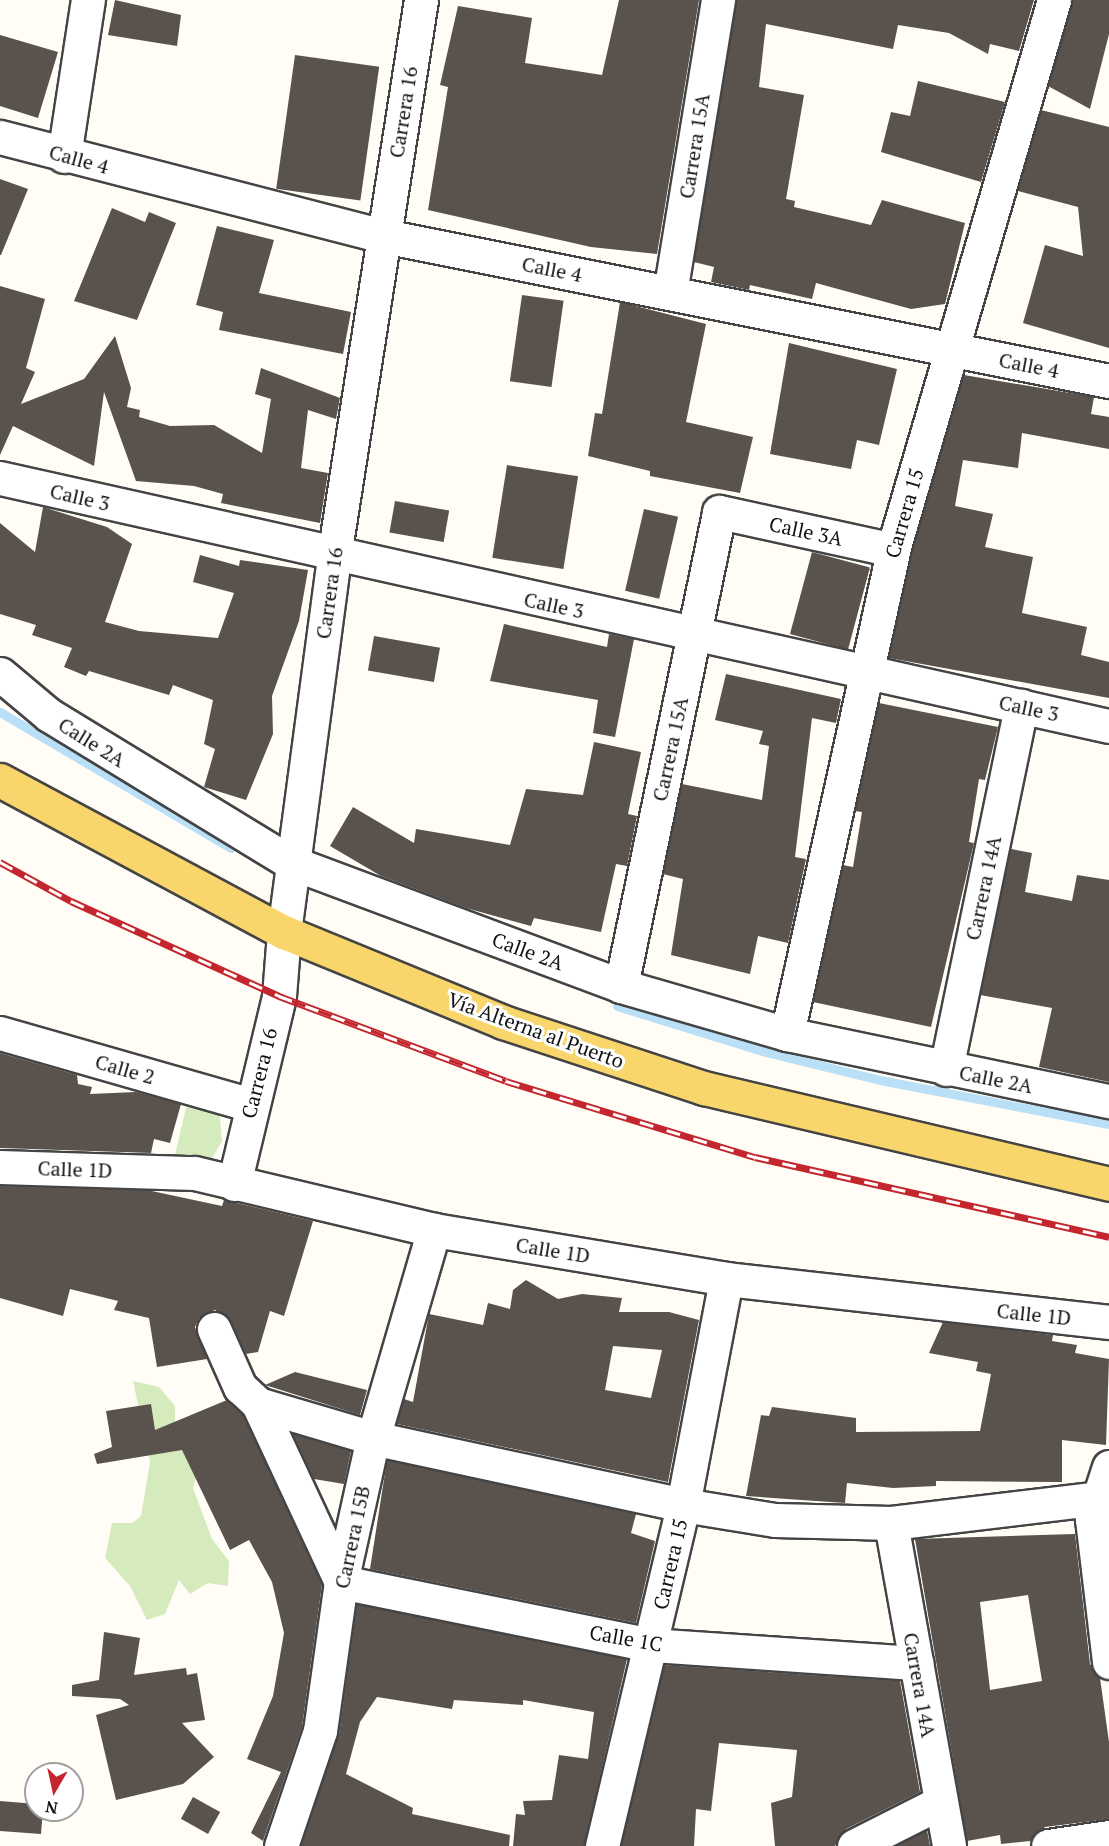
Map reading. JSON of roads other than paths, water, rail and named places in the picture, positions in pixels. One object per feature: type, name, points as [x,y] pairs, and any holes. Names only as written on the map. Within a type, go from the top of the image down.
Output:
[{"type":"main road","name":"Vía Alterna al Puerto","points":[[0,780],[284,932],[503,1022],[704,1088],[1109,1184]]},
{"type":"street","points":[[64,156],[88,0]]},
{"type":"street","name":"Carrera 16","points":[[234,1184],[251,1105],[279,996],[289,878],[334,556],[421,0]]},
{"type":"street","name":"Carrera 15A","points":[[670,293],[718,0]]},
{"type":"street","name":"Carrera 15","points":[[787,1035],[862,673],[892,550],[953,350],[1054,0]]},
{"type":"street","name":"Calle 4","points":[[0,137],[64,156],[384,236],[1109,381]]},
{"type":"street","name":"Calle 3","points":[[0,478],[334,556],[1109,726]]},
{"type":"street","name":"Carrera 15A","points":[[621,986],[719,512]]},
{"type":"street","name":"Calle 3A","points":[[719,512],[892,550]]},
{"type":"street","name":"Calle 2A","points":[[0,674],[49,715],[289,878],[621,986],[787,1035],[1109,1101]]},
{"type":"street","name":"Carrera 14A","points":[[946,1069],[1021,706]]},
{"type":"street","name":"Calle 2","points":[[0,1033],[251,1105]]},
{"type":"street","name":"Calle 1D","points":[[0,1167],[195,1173],[434,1230],[726,1279],[1109,1322]]},
{"type":"street","name":"Carrera 15B","points":[[281,1846],[320,1731],[341,1582],[374,1438],[434,1230]]},
{"type":"street","name":"Carrera 15","points":[[602,1846],[683,1505],[726,1279]]},
{"type":"street","points":[[214,1329],[240,1387],[258,1404],[341,1582]]},
{"type":"street","points":[[258,1404],[374,1438],[683,1505],[775,1520],[891,1523],[1103,1497]]},
{"type":"street","points":[[1109,1467],[1103,1497],[1092,1519],[1109,1662]]},
{"type":"street","name":"Carrera 14A","points":[[891,1523],[949,1846]]},
{"type":"street","name":"Calle 1C","points":[[341,1582],[651,1645],[916,1663]]},
{"type":"street","points":[[854,1846],[941,1802]]},
{"type":"street","points":[[1048,1846],[1109,1837]]},
{"type":"waterway","points":[[0,712],[231,848]]},
{"type":"waterway","points":[[617,1006],[762,1051],[880,1080],[1109,1124]]},
{"type":"railway","points":[[0,862],[71,901],[279,996],[506,1081],[755,1157],[1109,1237]]}]
